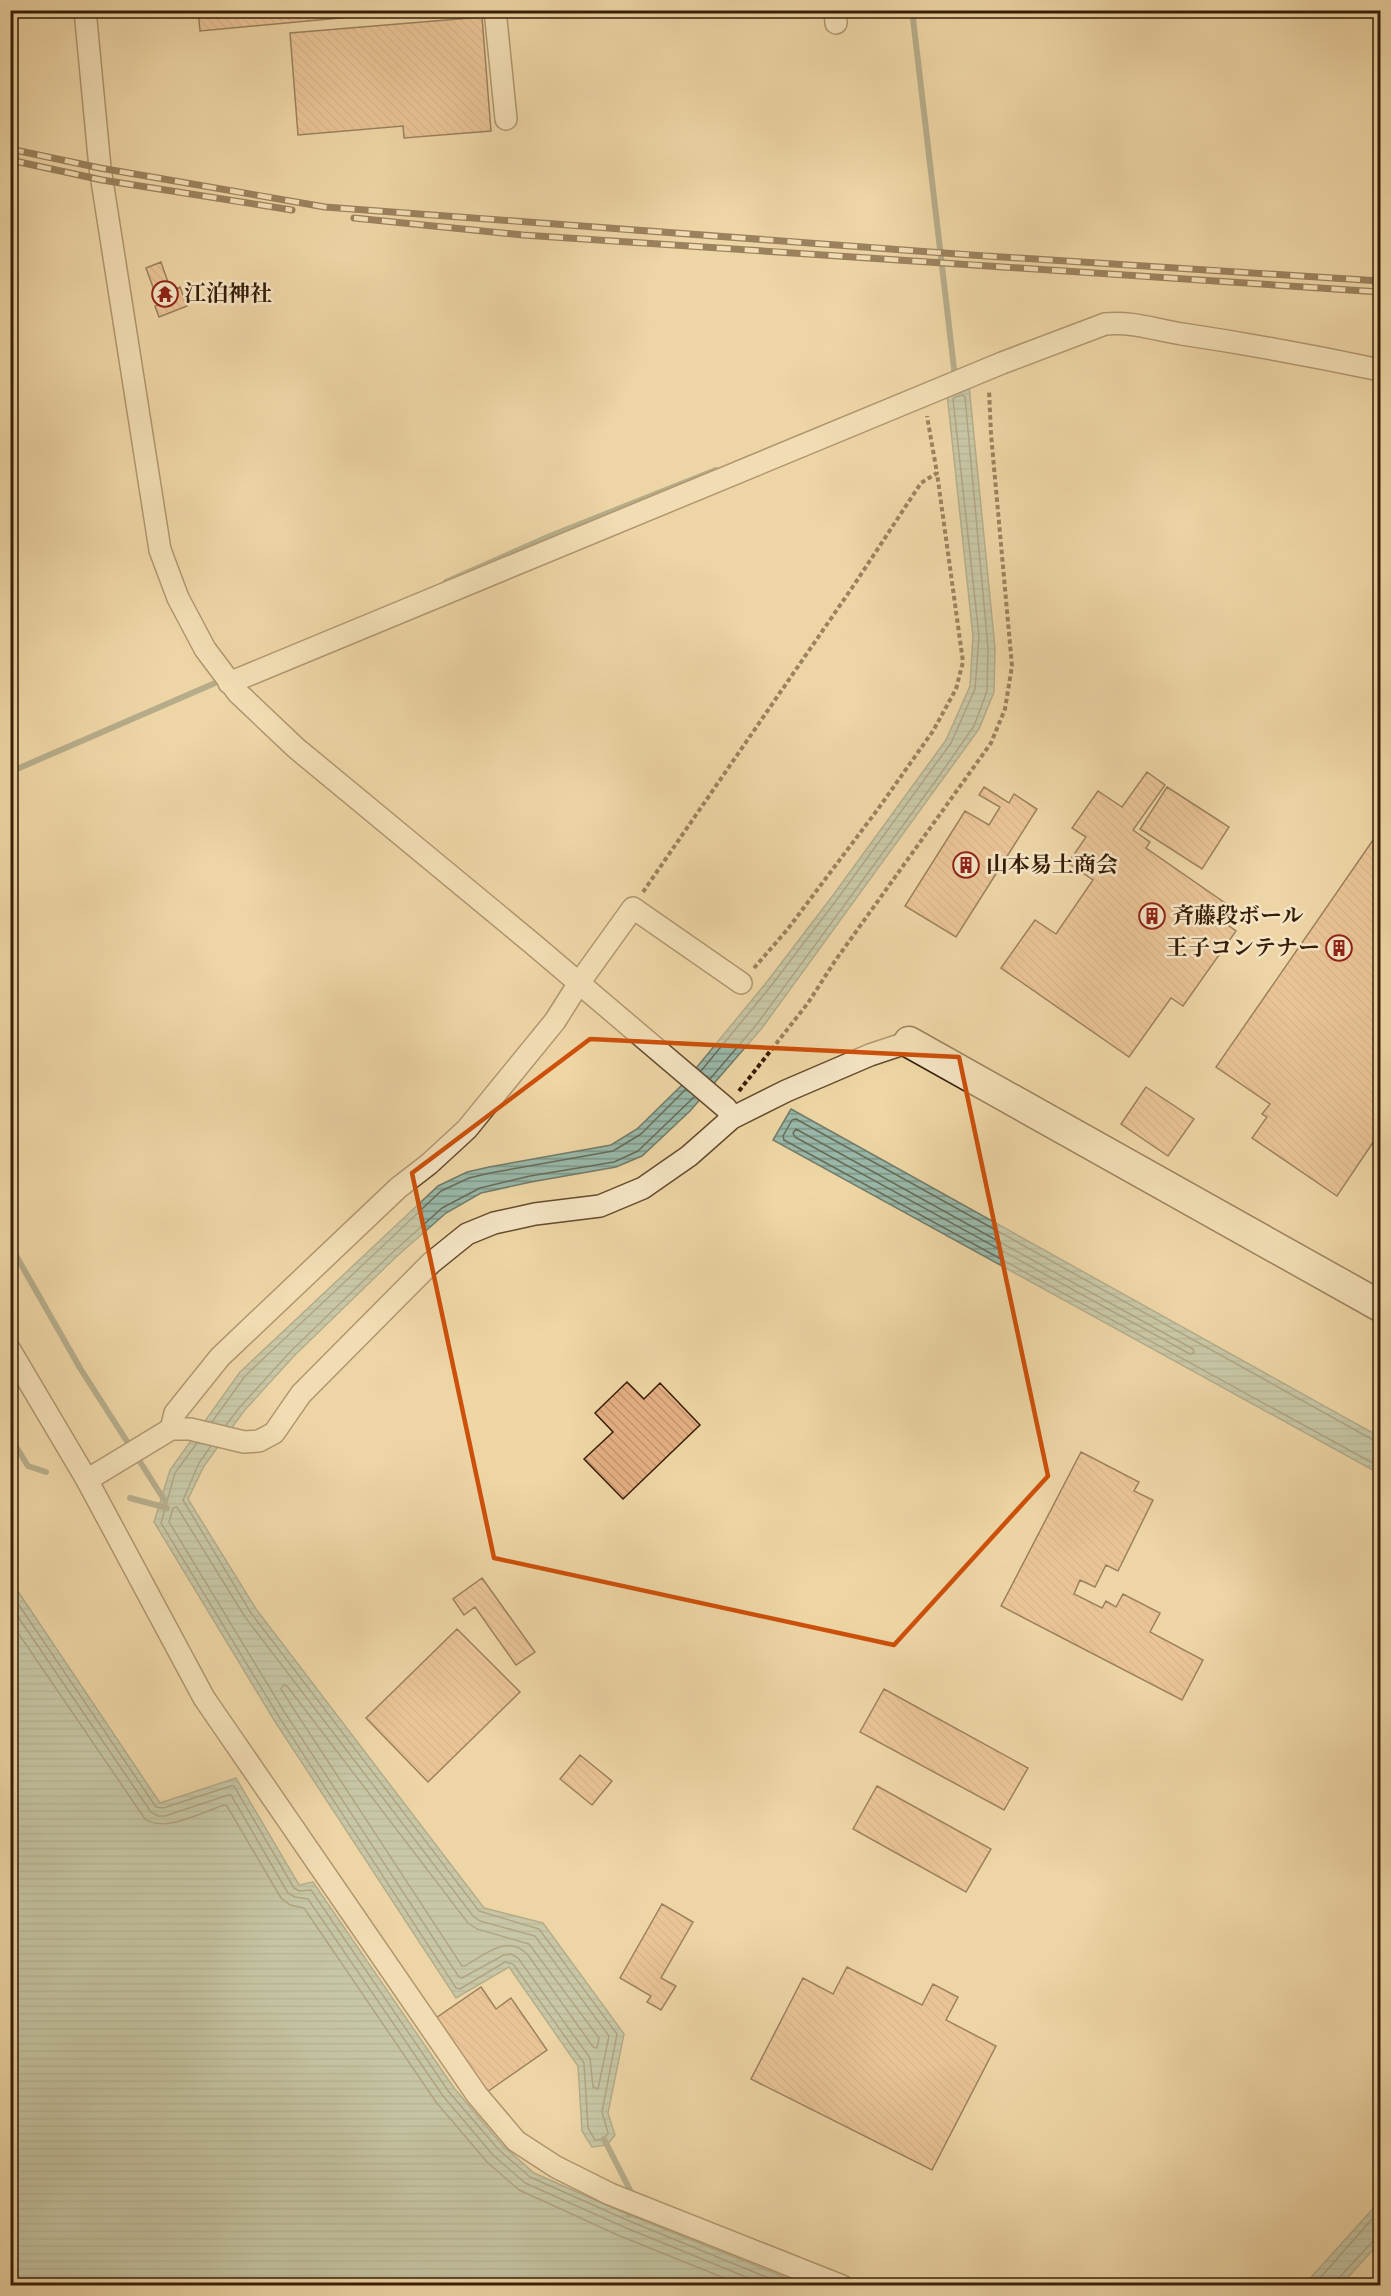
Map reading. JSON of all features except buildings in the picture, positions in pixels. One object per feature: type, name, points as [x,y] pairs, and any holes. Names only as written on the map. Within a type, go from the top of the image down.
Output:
[{"type":"street","points":[[85,10],[100,168],[160,550],[178,598],[205,650],[230,683],[296,747],[579,983],[724,1108]]},
{"type":"street","points":[[495,10],[506,119]]},
{"type":"street","points":[[230,683],[983,370],[1105,324],[1120,322],[1275,348],[1380,370]]},
{"type":"street","points":[[171,1432],[175,1413],[220,1357],[398,1188],[467,1130],[555,1021],[579,983],[633,908],[741,983]]},
{"type":"street","points":[[87,1480],[171,1432],[244,1442],[259,1441],[274,1433],[301,1394],[431,1263],[466,1234],[494,1223],[535,1214],[600,1206],[643,1188],[689,1156],[724,1108],[786,1090],[870,1055],[909,1042],[1380,1305]]},
{"type":"street","points":[[10,1350],[87,1480],[204,1698],[477,2095],[516,2141],[556,2167],[610,2194],[842,2286]]},
{"type":"path","points":[[724,1108],[808,1003],[835,961],[991,743],[1005,709],[1012,666],[983,370]]},
{"type":"path","points":[[741,983],[787,930],[878,809],[933,730],[956,689],[963,662],[928,394]]},
{"type":"path","points":[[633,908],[921,483],[937,473]]},
{"type":"highlighted area","points":[[590,1039],[959,1057],[1048,1476],[894,1645],[494,1558],[412,1173]]},
{"type":"water","points":[[969,385],[995,648],[994,692],[979,729],[762,1028],[690,1111],[642,1156],[616,1167],[481,1193],[446,1213],[396,1257],[294,1356],[244,1411],[204,1466],[188,1499],[256,1609],[484,1908],[543,1923],[624,2034],[608,2113],[615,2135],[607,2145],[592,2147],[582,2131],[578,2066],[509,1967],[456,1998],[274,1720],[154,1522],[170,1470],[240,1372],[438,1186],[467,1172],[611,1145],[637,1129],[683,1084],[766,983],[946,740],[970,686],[973,636],[947,393]]},
{"type":"water","points":[[791,1109],[1380,1437],[1380,1474],[773,1140]]},
{"type":"water","points":[[11,1581],[160,1803],[236,1778],[299,1885],[313,1882],[454,2088],[503,2146],[534,2173],[629,2215],[804,2285],[11,2285]]},
{"type":"water","points":[[1380,2201],[1380,2242],[1341,2285],[1304,2285]]},
{"type":"waterway","points":[[912,10],[955,377]]},
{"type":"waterway","points":[[446,582],[550,536],[716,470]]},
{"type":"waterway","points":[[10,772],[222,680]]},
{"type":"waterway","points":[[10,1245],[80,1368],[165,1501]]},
{"type":"waterway","points":[[10,1437],[28,1466],[46,1472]]},
{"type":"waterway","points":[[130,1498],[167,1508]]},
{"type":"waterway","points":[[604,2139],[630,2190],[629,2215]]},
{"type":"railway","points":[[10,149],[100,168],[325,207],[971,255],[1380,281]]},
{"type":"railway","points":[[10,160],[102,180],[292,210]]},
{"type":"railway","points":[[354,218],[523,235],[1380,292]]},
{"type":"place","name":"江泊神社","points":[[165,294]]},
{"type":"place","name":"山本易土商会","points":[[966,865]]},
{"type":"place","name":"斉藤段ボール","points":[[1152,916]]},
{"type":"place","name":"王子コンテナー","points":[[1339,948]]}]
